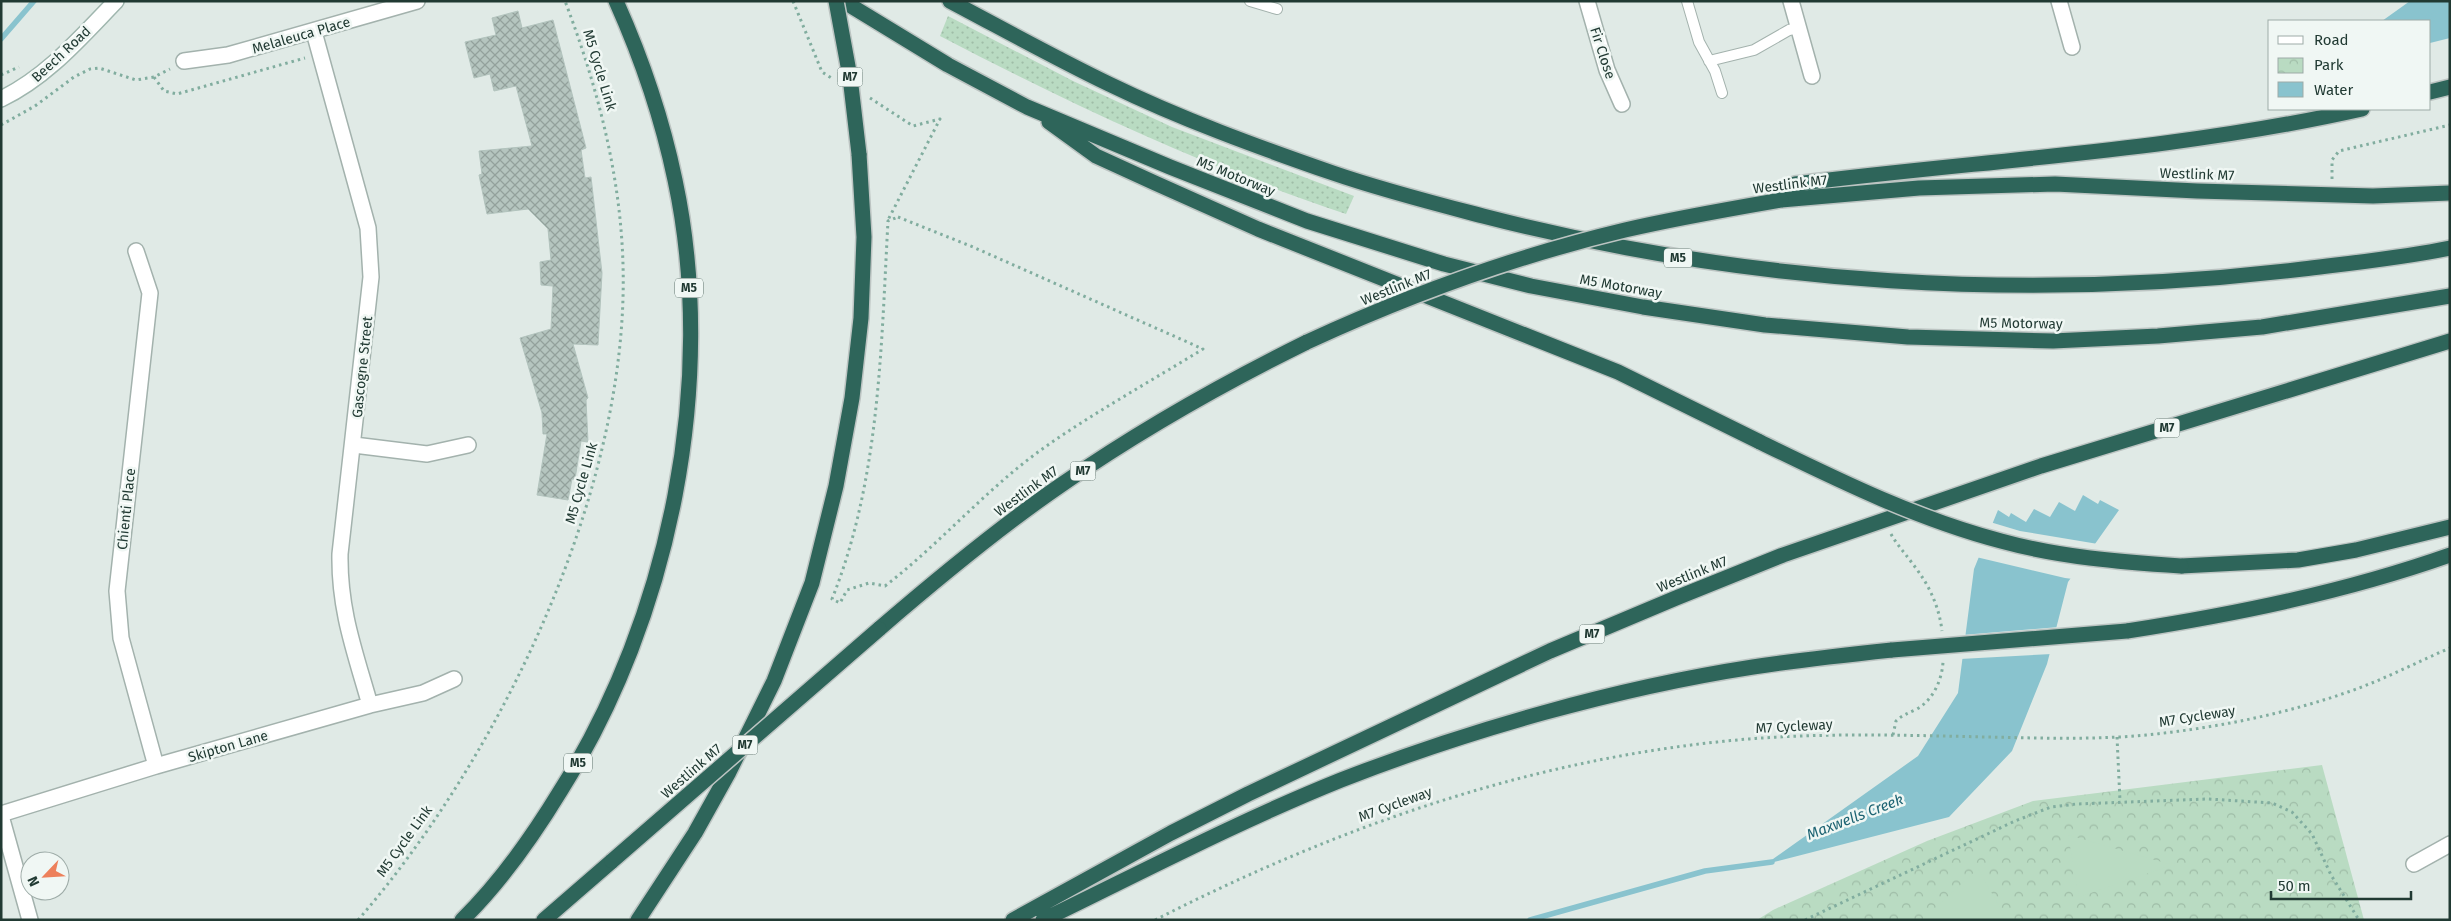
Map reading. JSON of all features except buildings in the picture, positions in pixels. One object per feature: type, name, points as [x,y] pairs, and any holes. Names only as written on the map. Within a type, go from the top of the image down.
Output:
[{"type":"highway","name":"M5","points":[[462,920],[529,841],[585,753],[631,650],[654,583],[673,504],[682,452],[688,381],[690,305],[684,235],[676,181],[663,131],[638,53],[616,1]]},
{"type":"highway","name":"M7","points":[[638,920],[695,833],[729,772],[774,681],[812,583],[836,486],[852,398],[861,318],[864,237],[859,154],[850,76],[836,1]]},
{"type":"highway","name":"M5 Motorway","points":[[843,1],[948,65],[1027,107],[1306,221],[1444,264],[1531,286],[1643,307],[1764,326],[1908,337],[2053,341],[2262,327],[2450,296]]},
{"type":"highway","name":"M5","points":[[950,1],[1111,85],[1233,136],[1337,175],[1444,206],[1530,228],[1616,247],[1722,265],[1890,282],[2056,285],[2236,277],[2379,260],[2450,248]]},
{"type":"highway","points":[[2431,92],[2450,87]]},
{"type":"highway","points":[[1027,107],[1096,156],[1138,176],[1258,228],[1610,369],[1878,497],[1979,535],[2075,556],[2181,566],[2298,560],[2365,548],[2450,527]]},
{"type":"highway","points":[[1838,187],[2252,130],[2357,110]]},
{"type":"highway","name":"Westlink M7","points":[[544,920],[879,629],[963,559],[1061,486],[1190,404],[1307,342],[1431,289],[1558,248],[1676,219],[1781,200],[1795,184],[1838,187],[1919,188],[2055,184],[2198,191],[2373,196],[2450,193]]},
{"type":"highway","name":"Westlink M7","points":[[1013,920],[1171,833],[1248,794],[1550,651],[1676,598],[1784,555],[2041,466],[2450,341]]},
{"type":"highway","points":[[1043,920],[1186,849],[1304,796],[1374,768],[1465,737],[1558,710],[1632,691],[1751,667],[1892,650],[2127,632],[2286,602],[2401,572],[2450,555]]},
{"type":"street","name":"Beech Road","points":[[1,98],[25,87],[44,72],[116,1]]},
{"type":"street","name":"Melaleuca Place","points":[[184,61],[228,55],[314,32],[417,1]]},
{"type":"street","name":"Fir Close","points":[[1587,1],[1607,70],[1622,104]]},
{"type":"street","points":[[2059,1],[2072,47]]},
{"type":"street","points":[[1796,3],[1798,28],[1812,76]]},
{"type":"street","name":"Gascogne Street","points":[[314,32],[368,228],[371,251],[372,277],[340,554],[339,584],[344,614],[370,705]]},
{"type":"street","name":"Chienti Place","points":[[136,251],[150,293],[116,591],[121,638],[156,766]]},
{"type":"street","points":[[354,445],[427,454],[468,444]]},
{"type":"street","name":"Skipton Lane","points":[[1,815],[156,766],[370,705],[423,693],[454,679]]},
{"type":"street","points":[[1,815],[30,920]]},
{"type":"street","points":[[2414,864],[2450,844]]},
{"type":"lane","points":[[1250,1],[1277,9]]},
{"type":"lane","points":[[1687,1],[1699,42],[1715,72],[1722,93]]},
{"type":"lane","points":[[1709,61],[1754,50],[1789,30],[1798,28]]},
{"type":"path","name":"M5 Cycle Link","points":[[358,920],[410,854],[440,810],[490,727],[536,636],[564,571],[601,460],[610,416],[622,326],[623,295],[620,223],[614,171],[598,98],[565,1]]},
{"type":"path","points":[[793,1],[822,72],[838,81]]},
{"type":"path","points":[[1,125],[34,106],[74,77],[90,69],[99,68],[136,80],[154,77],[164,91],[176,94],[320,54]]},
{"type":"path","points":[[861,94],[914,126],[940,119],[888,221],[878,409],[861,504],[846,564],[832,599],[840,603],[847,590],[868,583],[885,586],[910,567],[989,492],[1045,447],[1203,349],[898,217],[888,221]]},
{"type":"path","points":[[2336,186],[2332,180],[2332,166],[2334,155],[2339,151],[2450,125]]},
{"type":"path","name":"M7 Cycleway","points":[[1155,920],[1202,896],[1363,827],[1432,802],[1501,782],[1616,755],[1719,741],[1826,734],[2049,738],[2117,737],[2220,725],[2283,711],[2345,693],[2450,648]]},
{"type":"path","points":[[2117,737],[2120,802]]},
{"type":"path","points":[[1805,920],[2036,812],[2051,807],[2076,804],[2208,799],[2255,800],[2281,806],[2292,812],[2312,834],[2332,875],[2359,920]]},
{"type":"green space","points":[[948,16],[1073,81],[1172,127],[1354,196],[1346,214],[1241,176],[1190,155],[1040,87],[940,36]]},
{"type":"green space","points":[[2322,765],[2364,920],[1757,920],[1773,910],[1927,841],[2033,801]]},
{"type":"green space","points":[[2068,835],[2169,864],[2174,862],[2175,867],[2169,866],[2079,897]]},
{"type":"green space","points":[[1978,869],[2007,920],[1922,920]]},
{"type":"water","points":[[2410,1],[2450,1],[2450,38],[2431,43],[2431,20],[2383,20]]},
{"type":"water","points":[[2083,495],[2098,504],[2100,500],[2119,510],[2068,582],[2047,664],[2012,751],[1949,817],[1766,864],[1918,756],[1958,693],[1974,569],[1998,510],[2009,517],[2011,513],[2026,522],[2034,509],[2050,517],[2059,502],[2075,511]]},
{"type":"pier","points":[[1990,522],[2020,531],[2098,544],[2073,579],[2065,578],[1976,557]]},
{"type":"pier","points":[[2059,627],[2052,654],[1960,659],[1962,635]]},
{"type":"waterway","points":[[1,39],[34,1]]},
{"type":"waterway","name":"Maxwells Creek","points":[[1530,920],[1705,871],[1772,862]]}]
